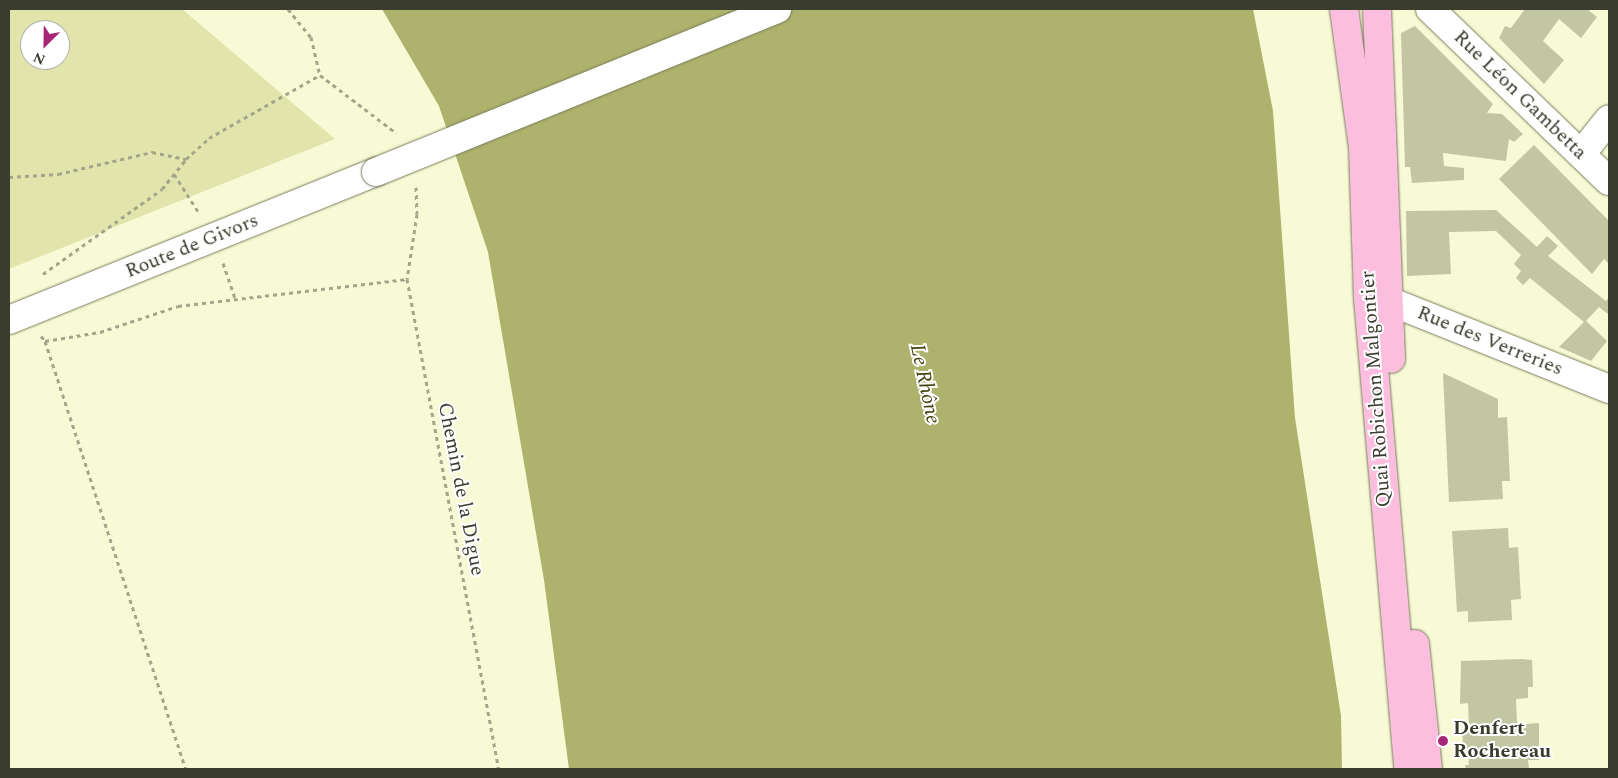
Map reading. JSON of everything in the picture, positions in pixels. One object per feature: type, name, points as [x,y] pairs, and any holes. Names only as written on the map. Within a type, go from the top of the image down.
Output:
[{"type":"main road","name":"Quai Robichon Malgontier","points":[[1344,9],[1363,148],[1428,769]]},
{"type":"main road","name":"Quai Robichon Malgontier","points":[[1378,9],[1379,299],[1408,769]]},
{"type":"street","name":"Route de Givors","points":[[17,317],[777,9]]},
{"type":"street","name":"Rue Léon Gambetta","points":[[1430,9],[1609,181]]},
{"type":"street","points":[[1582,153],[1609,120]]},
{"type":"street","name":"Rue des Verreries","points":[[1379,299],[1609,389]]},
{"type":"path","points":[[186,769],[45,341],[17,317],[35,280],[135,211],[162,189],[186,159],[209,138],[320,75],[311,37],[288,9]]},
{"type":"path","points":[[9,177],[58,174],[152,152],[186,159]]},
{"type":"path","points":[[174,174],[199,213]]},
{"type":"path","name":"Chemin de la Digue","points":[[417,214],[407,279],[499,769]]},
{"type":"path","points":[[222,260],[235,298]]},
{"type":"path","points":[[45,341],[100,332],[178,306],[407,279]]},
{"type":"shaded area","points":[[9,9],[182,9],[335,139],[9,269]]},
{"type":"water","name":"Le Rhône","points":[[382,9],[1253,9],[1273,111],[1295,418],[1341,716],[1342,769],[569,769],[544,580],[488,252],[439,106]]},
{"type":"building","points":[[1525,9],[1587,9],[1597,17],[1581,38],[1559,19],[1543,41],[1564,60],[1544,84],[1499,38],[1505,26],[1511,28]]},
{"type":"building","points":[[1415,26],[1493,104],[1487,113],[1502,114],[1523,134],[1514,142],[1509,139],[1506,161],[1443,153],[1444,166],[1464,168],[1464,180],[1412,183],[1410,167],[1405,167],[1401,33]]},
{"type":"building","points":[[1534,145],[1609,221],[1609,264],[1604,259],[1592,274],[1499,179]]},
{"type":"building","points":[[1496,210],[1537,247],[1547,236],[1558,246],[1548,256],[1606,301],[1609,297],[1608,314],[1599,307],[1586,321],[1607,341],[1591,361],[1559,347],[1584,322],[1530,278],[1523,285],[1516,278],[1521,271],[1514,264],[1521,255],[1496,231],[1449,232],[1451,274],[1407,276],[1406,211]]},
{"type":"building","points":[[1443,373],[1498,399],[1498,418],[1507,417],[1510,481],[1502,481],[1503,499],[1449,502]]},
{"type":"building","points":[[1508,528],[1509,548],[1518,547],[1521,599],[1511,600],[1512,620],[1468,622],[1468,611],[1457,612],[1452,531]]},
{"type":"building","points":[[1532,660],[1533,687],[1528,687],[1528,698],[1516,699],[1517,725],[1539,723],[1539,760],[1528,760],[1529,769],[1466,769],[1465,765],[1469,765],[1467,745],[1463,745],[1462,729],[1469,729],[1468,703],[1460,704],[1461,661]]},
{"type":"place","name":"Denfert Rochereau","points":[[1443,741]]}]
